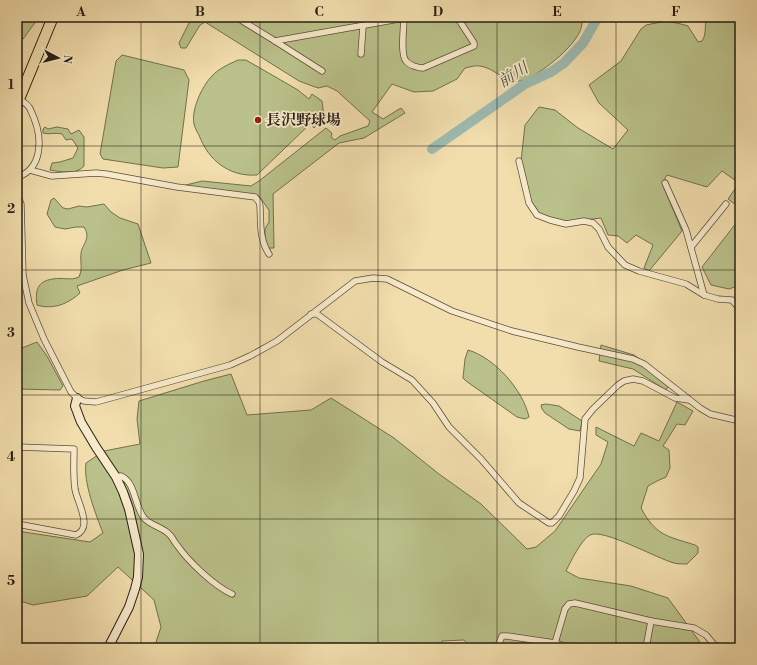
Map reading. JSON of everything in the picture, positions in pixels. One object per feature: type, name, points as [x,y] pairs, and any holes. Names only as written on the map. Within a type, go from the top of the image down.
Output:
[{"type":"highway","points":[[18,102],[53,17]]},
{"type":"street","points":[[236,17],[322,71]]},
{"type":"street","points":[[276,41],[406,17],[403,54],[406,61],[418,68],[423,68],[474,46],[474,43],[457,17]]},
{"type":"street","points":[[361,54],[362,26]]},
{"type":"street","points":[[18,102],[28,105],[36,122],[40,140],[37,157],[30,170],[26,175],[18,177]]},
{"type":"street","points":[[519,161],[529,203],[537,215],[566,224],[584,221],[594,223],[608,247],[625,265],[639,271],[686,284],[704,294],[718,299],[732,300],[738,307],[740,327]]},
{"type":"street","points":[[30,170],[52,176],[96,173],[106,174],[177,187],[255,197],[258,199],[260,206],[261,238],[265,248],[270,254]]},
{"type":"street","points":[[17,171],[17,186]]},
{"type":"street","points":[[665,183],[686,230],[704,294]]},
{"type":"street","points":[[17,194],[21,204],[23,275],[29,303],[66,384],[77,398],[90,403],[230,365],[277,341],[354,281],[373,278],[387,279],[452,311],[473,318],[540,338],[633,359],[644,364],[689,400],[710,414],[740,421]]},
{"type":"street","points":[[691,248],[726,204]]},
{"type":"street","points":[[311,314],[317,314],[382,362],[412,380],[433,403],[449,427],[481,458],[519,503],[549,523],[552,523],[559,516],[580,478],[585,419],[593,409],[618,385],[624,381],[633,379],[643,382],[675,398],[689,400]]},
{"type":"street","points":[[77,398],[75,406],[81,422],[116,477],[129,509],[139,554],[137,583],[129,607],[108,648]]},
{"type":"street","points":[[17,447],[74,449],[73,472],[75,490],[84,522],[80,534],[76,535],[17,524]]},
{"type":"street","points":[[116,477],[121,476],[126,478],[145,519],[170,534],[176,544],[198,568],[222,590],[232,594]]},
{"type":"street","points":[[555,643],[565,609],[569,604],[575,603],[651,621],[682,625],[701,630],[716,648]]},
{"type":"street","points":[[646,648],[651,621]]},
{"type":"street","points":[[497,648],[502,636],[555,643],[571,648]]},
{"type":"green space","points":[[17,17],[39,17],[23,39],[17,38]]},
{"type":"green space","points":[[192,17],[580,17],[582,25],[571,45],[561,55],[538,73],[520,81],[509,80],[490,69],[477,66],[465,68],[457,79],[433,91],[414,92],[392,84],[372,112],[383,119],[401,108],[405,113],[364,138],[339,143],[273,194],[274,248],[268,248],[265,242],[265,229],[269,222],[269,210],[259,196],[182,186],[202,181],[251,186],[326,128],[332,133],[331,137],[335,140],[340,136],[368,126],[370,121],[337,91],[327,86],[318,88],[299,81],[205,22],[200,25],[186,48],[181,48],[179,43]]},
{"type":"green space","points":[[707,17],[740,17],[740,208],[728,199],[739,183],[722,171],[707,187],[667,175],[662,183],[682,231],[649,271],[644,268],[653,245],[636,235],[627,243],[618,236],[608,235],[601,218],[567,222],[550,219],[538,213],[531,203],[521,161],[525,125],[539,107],[555,110],[578,128],[613,149],[628,130],[599,103],[589,85],[621,61],[641,29],[646,25],[666,21],[688,26],[698,42],[702,41],[704,38]]},
{"type":"green space","points":[[122,55],[184,70],[189,80],[178,167],[163,168],[103,159],[100,154],[116,61]]},
{"type":"green space","name":"長沢野球場","points":[[238,60],[246,60],[298,90],[309,99],[312,94],[322,101],[324,117],[314,128],[310,124],[257,175],[237,173],[221,165],[208,152],[194,124],[194,112],[198,98],[208,80],[220,69]]},
{"type":"green space","points":[[45,127],[48,129],[57,127],[68,129],[71,134],[79,130],[84,137],[84,166],[81,169],[73,172],[50,170],[52,163],[73,158],[78,148],[72,139],[66,140],[62,134],[43,133],[43,129]]},
{"type":"green space","points":[[54,198],[63,208],[68,209],[79,206],[87,207],[104,204],[111,212],[120,218],[138,224],[151,263],[123,270],[77,286],[80,293],[60,305],[49,307],[37,305],[37,291],[40,284],[43,282],[60,278],[73,279],[79,277],[81,268],[81,251],[87,238],[84,227],[65,229],[55,227],[47,214],[51,200]]},
{"type":"green space","points":[[740,218],[740,285],[729,289],[711,285],[702,267]]},
{"type":"green space","points":[[37,342],[47,356],[63,386],[60,390],[17,389],[17,350]]},
{"type":"green space","points":[[601,345],[634,355],[671,382],[666,390],[633,369],[599,361]]},
{"type":"green space","points":[[468,350],[488,360],[506,376],[521,396],[529,417],[525,419],[517,417],[463,378],[465,359]]},
{"type":"green space","points":[[231,374],[247,415],[311,410],[331,398],[394,438],[439,474],[481,504],[527,549],[536,547],[555,531],[601,464],[608,442],[596,435],[596,427],[634,446],[641,433],[659,441],[677,402],[693,411],[685,425],[677,424],[663,446],[669,450],[670,468],[666,477],[648,486],[641,508],[646,517],[657,530],[670,537],[695,545],[698,547],[698,553],[687,564],[676,563],[618,540],[597,534],[590,535],[583,541],[566,571],[579,578],[631,586],[668,598],[702,645],[706,648],[471,648],[464,640],[442,641],[443,648],[154,648],[161,627],[154,600],[118,567],[87,596],[33,605],[17,600],[17,531],[90,542],[103,533],[88,489],[86,479],[86,463],[104,451],[140,444],[137,419],[139,401]]},
{"type":"green space","points":[[546,404],[559,406],[582,421],[580,431],[569,429],[545,413],[541,405]]},
{"type":"waterway","name":"前川","points":[[432,149],[525,84],[551,72],[564,63],[583,43],[598,17]]},
{"type":"place","name":"長沢野球場","points":[[258,120]]}]
